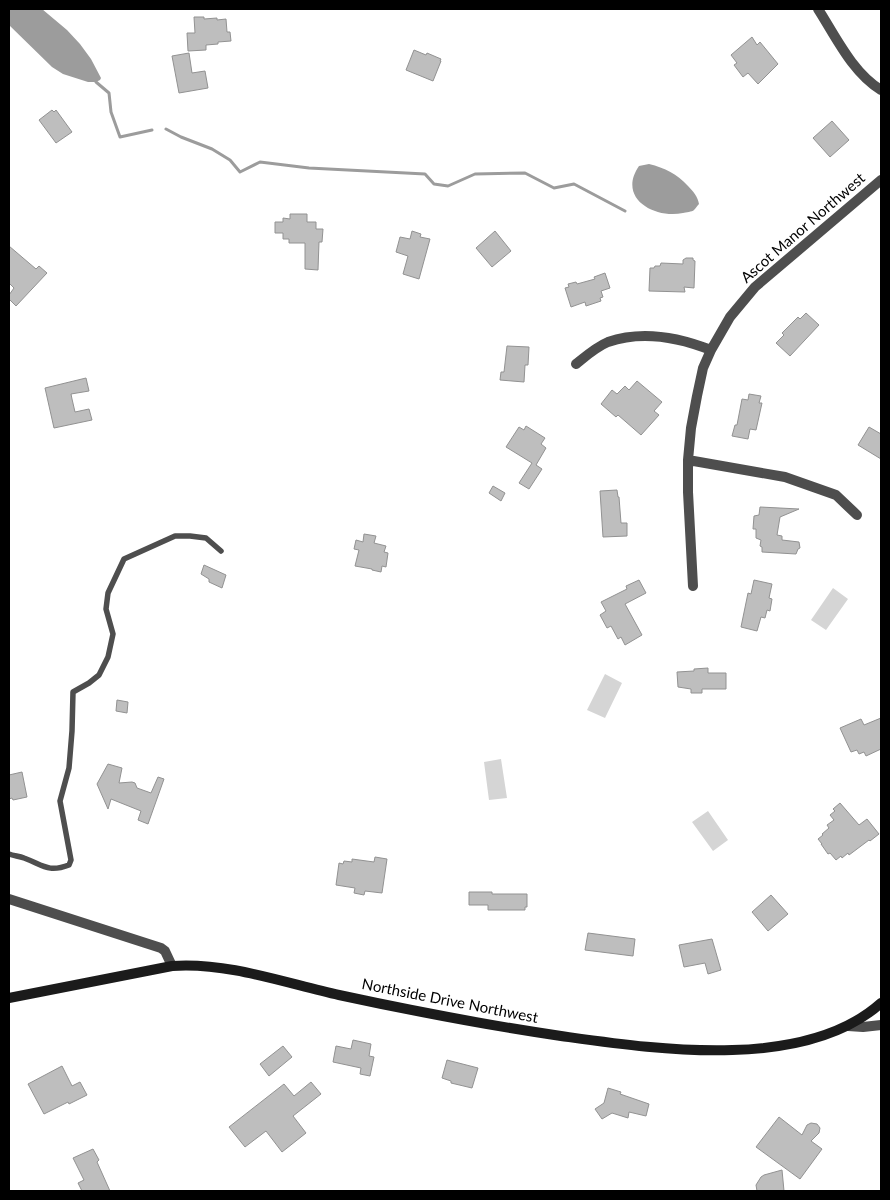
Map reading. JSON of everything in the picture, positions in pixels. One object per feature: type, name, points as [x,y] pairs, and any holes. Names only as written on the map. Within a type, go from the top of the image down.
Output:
[{"type":"main road","name":"Northside Drive Northwest","points":[[9,998],[172,966],[199,966],[254,975],[305,988],[511,1029],[622,1045],[722,1051],[773,1046],[821,1037],[848,1026],[881,1003]]},
{"type":"street","points":[[818,9],[846,56],[860,72],[881,90]]},
{"type":"street","name":"Ascot Manor Northwest","points":[[693,586],[688,460],[696,396],[703,368],[711,350],[730,317],[756,287],[881,180]]},
{"type":"street","points":[[576,364],[608,342],[633,337],[660,336],[693,343],[711,350]]},
{"type":"street","points":[[688,460],[784,477],[836,495],[857,515]]},
{"type":"street","points":[[9,898],[161,948],[165,951],[172,966]]},
{"type":"street","points":[[848,1026],[881,1025]]},
{"type":"lane","points":[[9,854],[24,858],[40,866],[55,869],[69,864],[71,860],[60,801],[69,768],[73,692],[99,675],[108,656],[113,634],[106,609],[108,592],[124,559],[175,536],[206,538],[220,551]]},
{"type":"shaded area","points":[[9,9],[42,9],[80,44],[91,59],[101,78],[100,80],[88,82],[63,74],[52,67],[9,25]]},
{"type":"shaded area","points":[[649,164],[670,172],[688,186],[695,194],[699,204],[694,210],[672,214],[661,213],[642,204],[636,197],[633,188],[633,177],[639,166]]},
{"type":"shaded area","points":[[833,588],[848,599],[826,630],[811,620]]},
{"type":"shaded area","points":[[605,674],[622,683],[605,718],[587,710]]},
{"type":"shaded area","points":[[501,759],[507,798],[489,800],[484,762]]},
{"type":"shaded area","points":[[708,811],[728,840],[713,851],[692,822]]},
{"type":"building","points":[[194,17],[204,17],[204,19],[217,18],[217,20],[226,19],[227,32],[230,32],[231,41],[206,45],[206,50],[188,51],[187,33],[195,33]]},
{"type":"building","points":[[752,37],[757,45],[760,42],[778,64],[758,84],[748,73],[743,77],[734,65],[737,63],[731,55]]},
{"type":"building","points":[[414,50],[441,59],[433,81],[406,70]]},
{"type":"building","points":[[189,53],[192,73],[205,71],[208,88],[179,93],[172,56]]},
{"type":"building","points":[[52,110],[54,112],[56,110],[72,132],[56,143],[39,120]]},
{"type":"building","points":[[832,121],[849,140],[830,157],[813,138]]},
{"type":"building","points":[[290,214],[307,214],[307,222],[316,222],[316,229],[323,229],[322,242],[319,242],[318,270],[305,269],[305,243],[289,243],[289,239],[283,239],[283,233],[275,233],[275,222],[283,222],[283,218],[290,219]]},
{"type":"building","points":[[412,231],[421,234],[420,237],[430,239],[419,279],[403,274],[408,256],[396,252],[400,237],[410,239]]},
{"type":"building","points":[[495,231],[511,251],[492,267],[476,248]]},
{"type":"building","points":[[9,246],[36,269],[39,266],[47,273],[16,306],[9,299],[9,295],[14,288],[9,283]]},
{"type":"building","points":[[693,258],[695,261],[694,288],[684,287],[685,292],[649,291],[650,268],[660,266],[661,263],[683,264],[683,260]]},
{"type":"building","points":[[605,273],[610,288],[601,291],[603,297],[600,298],[601,301],[586,306],[585,302],[571,307],[565,288],[569,287],[568,284],[576,282],[577,284],[595,279],[594,277]]},
{"type":"building","points":[[806,313],[819,325],[790,356],[776,343],[784,335],[782,333],[798,317],[800,319]]},
{"type":"building","points":[[507,346],[529,347],[528,365],[525,365],[524,382],[500,380],[501,372],[504,372]]},
{"type":"building","points":[[86,378],[89,391],[71,394],[75,412],[89,409],[92,420],[54,428],[45,388]]},
{"type":"building","points":[[637,381],[662,402],[654,411],[659,415],[641,435],[618,415],[616,417],[601,404],[612,390],[617,394],[625,386],[629,390]]},
{"type":"building","points":[[749,394],[761,396],[759,403],[762,403],[756,430],[750,429],[748,439],[732,436],[735,425],[737,425],[742,399],[748,400]]},
{"type":"building","points":[[526,426],[545,438],[541,444],[546,448],[536,465],[542,469],[529,489],[519,483],[532,463],[506,447],[519,427],[524,430]]},
{"type":"building","points":[[869,427],[881,434],[881,459],[858,445]]},
{"type":"building","points":[[493,486],[505,493],[501,501],[489,493]]},
{"type":"building","points":[[617,490],[621,523],[627,523],[627,536],[603,537],[600,491]]},
{"type":"building","points":[[760,507],[799,509],[780,517],[777,535],[782,536],[782,540],[799,542],[800,548],[796,554],[762,552],[761,540],[756,538],[756,529],[753,529],[754,516],[759,515]]},
{"type":"building","points":[[364,534],[376,536],[374,543],[386,546],[384,552],[388,553],[386,567],[382,566],[381,572],[355,566],[359,550],[354,549],[356,540],[363,542]]},
{"type":"building","points":[[204,565],[226,575],[222,588],[209,582],[209,579],[201,574]]},
{"type":"building","points":[[639,580],[646,593],[625,604],[642,635],[625,645],[621,637],[618,639],[611,626],[607,628],[600,615],[606,611],[601,602],[627,589],[626,586]]},
{"type":"building","points":[[754,580],[772,584],[769,598],[772,599],[770,611],[767,610],[765,618],[761,617],[757,631],[741,627],[748,593],[751,594]]},
{"type":"building","points":[[708,668],[708,673],[726,673],[726,689],[702,689],[702,693],[691,693],[691,689],[678,687],[677,672]]},
{"type":"building","points":[[117,700],[128,702],[127,713],[116,711]]},
{"type":"building","points":[[881,718],[881,749],[866,756],[864,752],[859,754],[857,750],[851,752],[840,728],[861,719],[864,725]]},
{"type":"building","points":[[108,764],[122,768],[119,783],[132,782],[135,783],[137,788],[151,793],[158,777],[164,779],[148,824],[138,820],[141,811],[111,799],[108,809],[97,784]]},
{"type":"building","points":[[22,772],[27,797],[9,799],[9,775]]},
{"type":"building","points":[[840,803],[859,825],[867,819],[879,834],[849,855],[848,853],[836,860],[830,853],[828,854],[818,839],[829,828],[827,825],[834,820],[830,815],[835,811],[833,809]]},
{"type":"building","points":[[375,857],[387,859],[382,893],[365,891],[364,895],[354,893],[355,888],[336,885],[339,863],[343,864],[344,861],[352,862],[352,859],[374,862]]},
{"type":"building","points":[[469,892],[527,894],[527,907],[525,907],[525,910],[488,910],[488,905],[469,905]]},
{"type":"building","points":[[771,895],[788,914],[768,931],[752,912]]},
{"type":"building","points":[[588,933],[635,939],[633,956],[585,950]]},
{"type":"building","points":[[712,939],[721,970],[708,974],[705,963],[684,967],[679,945]]},
{"type":"building","points":[[353,1040],[371,1044],[369,1056],[374,1057],[370,1076],[360,1074],[361,1068],[333,1062],[336,1046],[351,1049]]},
{"type":"building","points":[[283,1046],[292,1057],[269,1076],[260,1064]]},
{"type":"building","points":[[447,1060],[478,1068],[472,1088],[451,1083],[451,1081],[442,1078]]},
{"type":"building","points":[[62,1066],[72,1086],[80,1082],[87,1095],[44,1114],[28,1084]]},
{"type":"building","points":[[311,1082],[321,1094],[293,1116],[306,1133],[282,1152],[266,1131],[245,1147],[229,1127],[284,1084],[294,1096]]},
{"type":"building","points":[[608,1088],[649,1104],[646,1116],[629,1112],[628,1118],[612,1113],[602,1119],[595,1109],[604,1103]]},
{"type":"building","points":[[779,1117],[802,1135],[807,1125],[811,1123],[817,1124],[820,1128],[819,1133],[811,1141],[822,1149],[800,1179],[756,1147]]},
{"type":"building","points":[[93,1149],[110,1191],[82,1191],[78,1183],[84,1180],[73,1158]]},
{"type":"building","points":[[782,1170],[784,1191],[757,1191],[756,1185],[761,1177]]},
{"type":"waterway","points":[[96,82],[109,93],[111,112],[120,137],[152,130]]},
{"type":"waterway","points":[[166,129],[212,149],[230,160],[240,172],[260,162],[309,168],[425,174],[434,184],[448,186],[475,174],[525,173],[554,188],[574,184],[625,211]]}]
